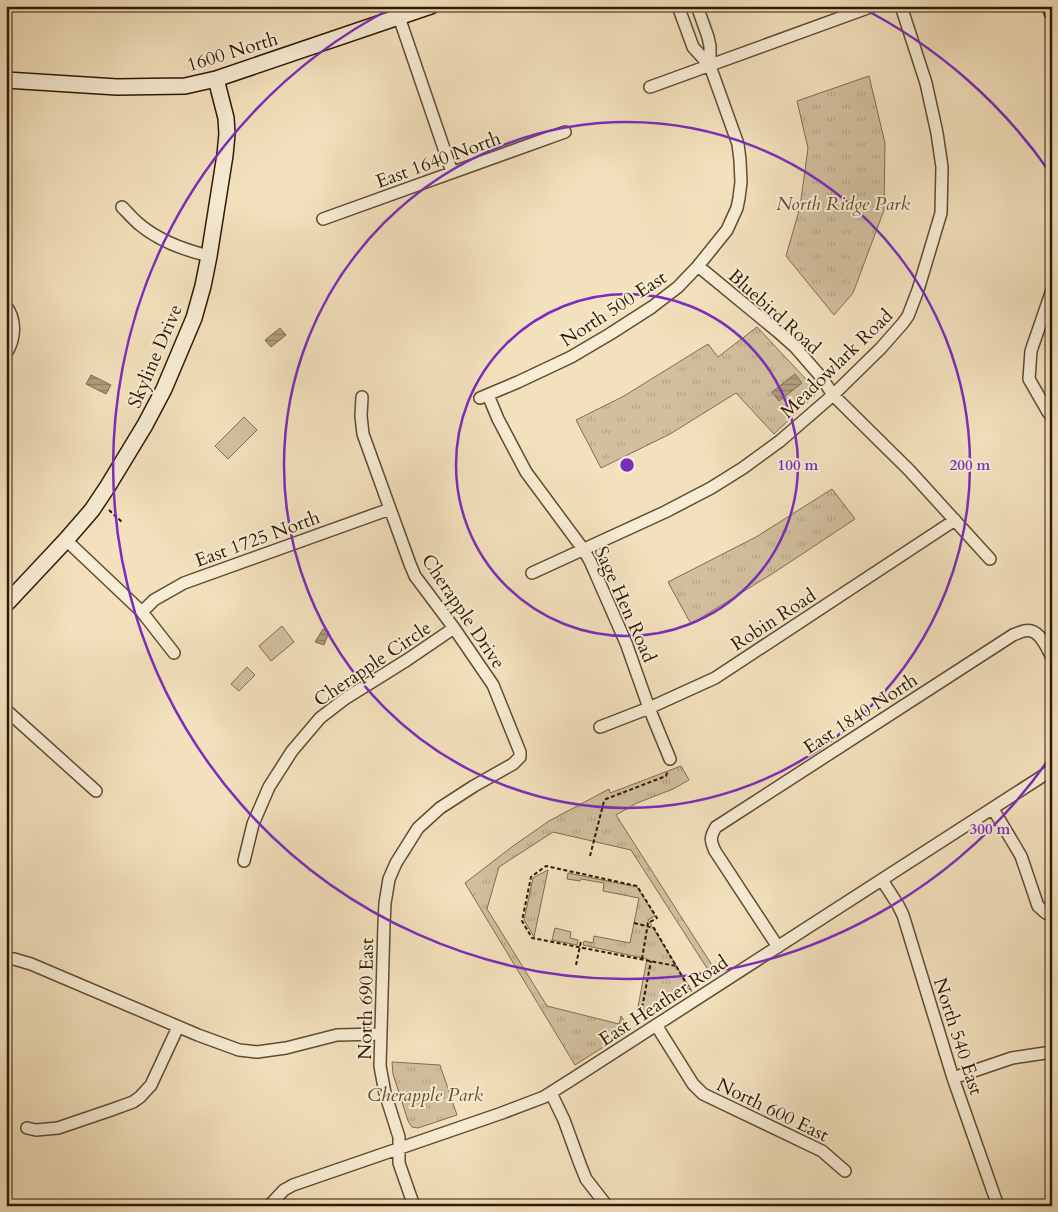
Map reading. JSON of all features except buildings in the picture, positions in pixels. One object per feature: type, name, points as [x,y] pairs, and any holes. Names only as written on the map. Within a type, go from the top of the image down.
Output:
[{"type":"street","name":"1600 North","points":[[6,80],[117,87],[185,86],[216,79],[431,6]]},
{"type":"street","name":"North 500 East","points":[[678,6],[693,47],[710,66]]},
{"type":"street","name":"North 500 East","points":[[484,396],[570,358],[652,307],[678,287],[727,230],[737,208],[741,182],[738,144],[710,66],[710,46],[697,6]]},
{"type":"street","points":[[650,87],[873,6]]},
{"type":"street","name":"Meadowlark Road","points":[[532,573],[666,512],[744,468],[780,442],[833,395],[894,335],[908,316],[941,213],[942,167],[926,83],[901,6]]},
{"type":"street","points":[[1051,6],[1052,12]]},
{"type":"street","points":[[399,17],[452,172]]},
{"type":"street","name":"Skyline Drive","points":[[6,604],[92,510],[108,486],[146,425],[164,389],[194,318],[209,256],[227,134],[226,118],[216,79]]},
{"type":"street","name":"East 1640 North","points":[[323,219],[565,132]]},
{"type":"street","points":[[122,207],[140,224],[168,242],[192,252],[209,256]]},
{"type":"street","name":"Bluebird Road","points":[[698,266],[795,347],[822,378],[833,395],[909,470],[990,559]]},
{"type":"street","points":[[1052,290],[1030,351],[1029,379],[1052,417]]},
{"type":"street","points":[[6,306],[14,326],[14,335],[6,354]]},
{"type":"street","name":"Cherapple Drive","points":[[362,396],[361,416],[363,434],[415,576],[483,668],[493,685],[520,757]]},
{"type":"street","name":"Sage Hen Road","points":[[484,396],[526,472],[590,561],[626,643],[670,760]]},
{"type":"street","name":"East 1725 North","points":[[142,612],[154,600],[184,583],[390,509]]},
{"type":"street","name":"Robin Road","points":[[600,727],[649,708],[715,678],[955,520]]},
{"type":"street","points":[[66,540],[142,612],[174,652]]},
{"type":"street","name":"Cherapple Circle","points":[[244,860],[253,824],[269,787],[292,751],[320,718],[346,698],[454,628]]},
{"type":"street","name":"East 1840 North","points":[[778,947],[715,851],[711,835],[716,827],[1013,635],[1026,630],[1033,631],[1040,638],[1052,657]]},
{"type":"street","points":[[6,710],[96,791]]},
{"type":"street","name":"North 690 East","points":[[414,1206],[399,1163],[399,1136],[385,1093],[380,1066],[385,903],[389,879],[402,851],[418,828],[440,808],[513,764],[520,757]]},
{"type":"street","name":"East Heather Road","points":[[268,1206],[284,1190],[293,1185],[502,1113],[534,1101],[551,1092],[652,1023],[778,947],[1052,770]]},
{"type":"street","points":[[993,809],[1021,856],[1038,906],[1048,914]]},
{"type":"street","name":"North 540 East","points":[[882,880],[903,916],[953,1078],[998,1206]]},
{"type":"street","points":[[6,959],[14,959],[31,964],[178,1027],[239,1050],[257,1052],[286,1048],[337,1035],[381,1034]]},
{"type":"street","name":"North 600 East","points":[[652,1023],[693,1084],[702,1094],[822,1150],[845,1171]]},
{"type":"street","points":[[27,1128],[36,1130],[58,1128],[133,1102],[151,1085],[178,1027]]},
{"type":"street","points":[[953,1078],[1012,1058],[1052,1052]]},
{"type":"street","points":[[551,1092],[564,1120],[586,1179],[607,1206]]},
{"type":"path","points":[[109,510],[123,523]]},
{"type":"path","points":[[590,856],[604,801],[666,776],[666,767],[670,760]]},
{"type":"path","points":[[642,959],[648,923],[657,918],[637,886],[546,866],[531,877],[522,921],[532,938],[676,966]]},
{"type":"path","points":[[634,923],[654,928],[692,992]]},
{"type":"path","points":[[576,965],[581,941]]},
{"type":"path","points":[[651,961],[642,1008],[652,1023]]},
{"type":"green space","name":"North Ridge Park","points":[[869,76],[885,143],[884,210],[853,293],[834,315],[786,256],[800,207],[808,148],[797,101]]},
{"type":"green space","points":[[757,327],[818,392],[774,434],[736,393],[670,434],[601,468],[576,420],[624,396],[708,344],[718,357]]},
{"type":"green space","points":[[244,417],[257,430],[228,459],[215,446]]},
{"type":"green space","points":[[832,489],[855,519],[691,624],[668,582],[756,537]]},
{"type":"green space","points":[[282,626],[294,642],[271,661],[259,646]]},
{"type":"green space","points":[[247,667],[255,675],[239,691],[231,684]]},
{"type":"green space","points":[[681,766],[689,780],[673,789],[637,803],[616,815],[717,973],[712,976],[631,850],[553,832],[499,867],[487,909],[547,1006],[619,1024],[621,1016],[630,1030],[575,1065],[465,883],[549,821],[609,789],[610,793]]},
{"type":"green space","points":[[548,870],[534,937],[524,920],[533,878]]},
{"type":"green space","points":[[568,873],[637,887],[655,916],[648,920],[692,991],[645,1020],[638,1007],[647,959],[583,945],[584,941],[593,943],[594,936],[630,943],[639,898],[603,891],[604,883],[581,879],[580,881],[567,879]]},
{"type":"green space","points":[[555,928],[571,932],[570,938],[578,940],[577,945],[552,940]]},
{"type":"green space","name":"Cherapple Park","points":[[392,1062],[440,1065],[457,1115],[418,1128],[412,1127],[408,1121],[393,1074]]},
{"type":"shaded area","points":[[280,328],[286,335],[271,347],[265,340]]},
{"type":"shaded area","points":[[795,374],[802,383],[779,401],[772,392]]},
{"type":"shaded area","points":[[91,375],[111,385],[106,394],[86,384]]},
{"type":"shaded area","points":[[323,629],[329,632],[324,645],[315,642]]}]
